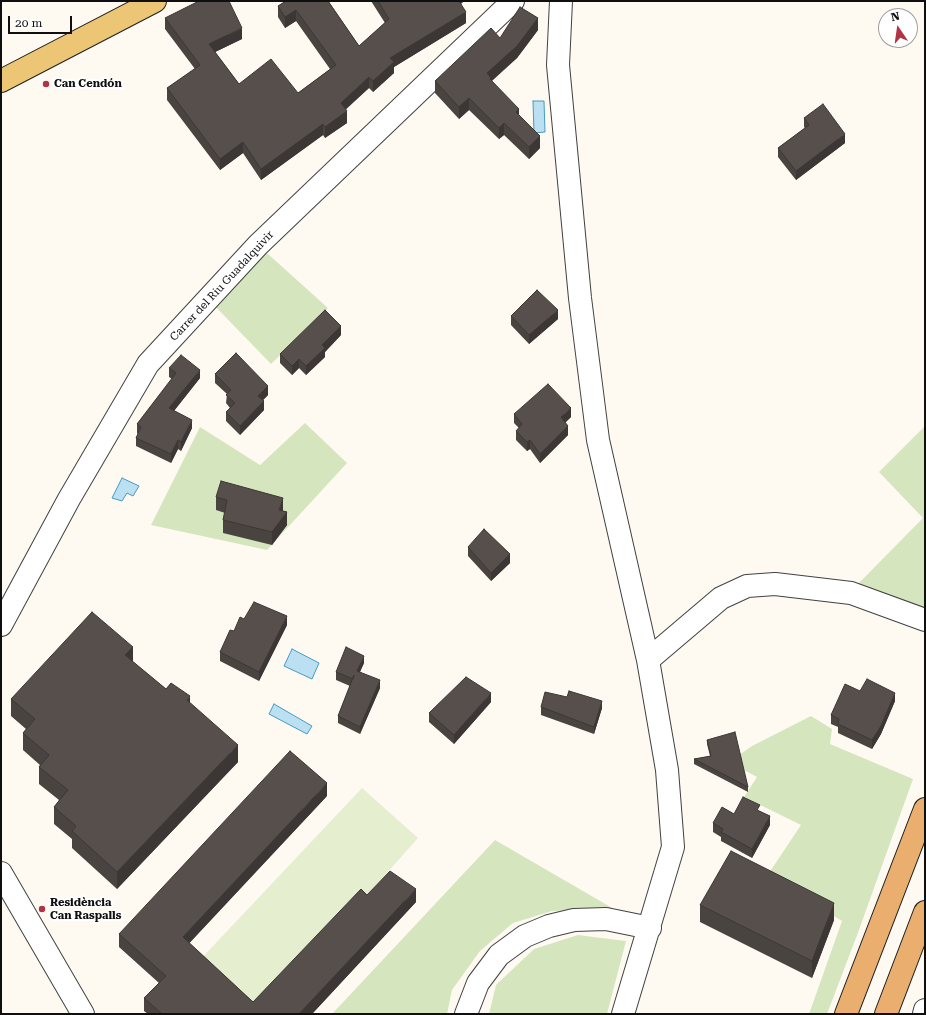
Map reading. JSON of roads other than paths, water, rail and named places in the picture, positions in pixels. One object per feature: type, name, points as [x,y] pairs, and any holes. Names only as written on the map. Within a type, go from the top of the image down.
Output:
[{"type":"highway","points":[[846,1014],[925,810]]},
{"type":"highway","points":[[886,1014],[925,912]]},
{"type":"main road","points":[[2,80],[155,1]]},
{"type":"street","name":"Carrer del Riu Guadalquivir","points":[[1,625],[66,504],[148,364],[258,245],[513,1]]},
{"type":"street","points":[[561,1],[558,65],[580,298],[597,437],[648,660],[667,770],[673,847],[623,1014]]},
{"type":"street","points":[[648,660],[721,598],[747,586],[775,584],[851,593],[925,620]]},
{"type":"street","points":[[1,873],[83,1014]]},
{"type":"street","points":[[466,1014],[478,983],[490,966],[499,955],[525,936],[549,926],[574,920],[606,919],[650,928]]},
{"type":"street","points":[[924,1014],[925,1010]]},
{"type":"water","points":[[533,101],[544,101],[545,132],[534,133]]},
{"type":"water","points":[[122,478],[139,486],[133,496],[127,493],[122,501],[112,498]]},
{"type":"water","points":[[292,649],[319,663],[312,679],[284,666]]},
{"type":"water","points":[[274,704],[312,726],[307,734],[269,714]]},
{"type":"place","name":"Can Cendón","points":[[46,84]]},
{"type":"place","name":"Residència Can Raspalls","points":[[42,909]]}]
